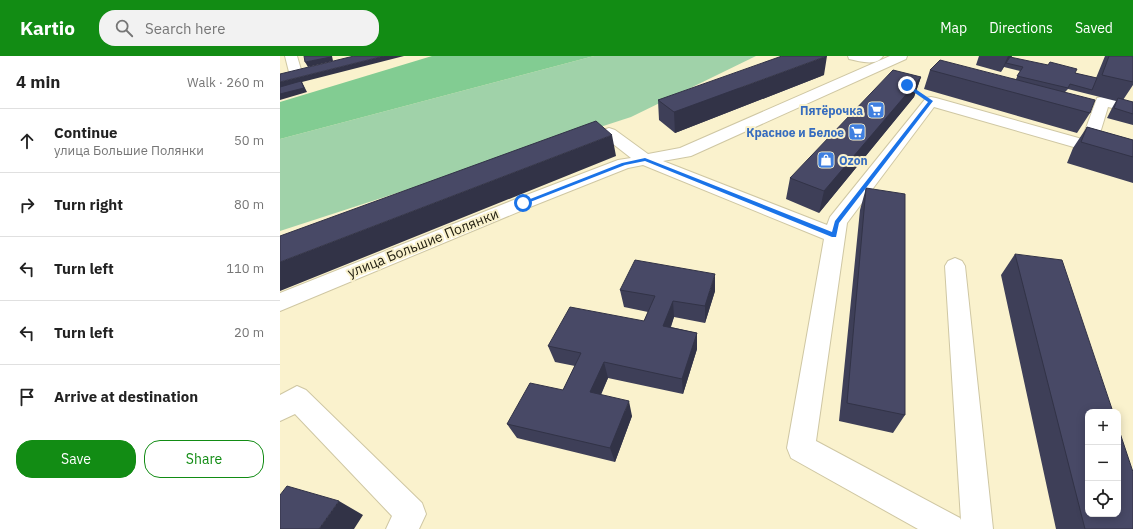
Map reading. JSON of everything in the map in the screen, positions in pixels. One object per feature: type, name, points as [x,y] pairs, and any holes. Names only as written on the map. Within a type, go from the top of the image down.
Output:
[{"type":"street","points":[[290,56],[295,73]]},
{"type":"street","points":[[854,56],[870,59],[879,67]]},
{"type":"street","name":"улица Большие Полянки","points":[[280,302],[523,203],[624,164],[685,152],[901,56]]},
{"type":"street","points":[[280,77],[310,69]]},
{"type":"street","points":[[950,529],[801,448],[837,222],[925,97],[1133,159]]},
{"type":"street","points":[[1088,146],[1102,101],[1133,109]]},
{"type":"street","points":[[609,133],[645,160],[834,235]]},
{"type":"street","points":[[955,266],[977,529]]},
{"type":"street","points":[[280,408],[297,398],[411,514],[402,529]]},
{"type":"green space","points":[[432,56],[594,56],[280,139],[280,102]]},
{"type":"green space","points":[[594,56],[756,56],[631,117],[280,231],[280,139]]},
{"type":"building","points":[[304,56],[330,56],[331,57],[305,62]]},
{"type":"building","points":[[354,56],[384,56],[280,82],[280,74]]},
{"type":"building","points":[[782,56],[827,56],[674,112],[658,100]]},
{"type":"building","points":[[1109,56],[1133,56],[1133,82],[1102,75]]},
{"type":"building","points":[[1010,57],[1048,65],[1050,62],[1077,69],[1075,73],[1097,78],[1092,90],[1070,84],[1068,88],[1017,76],[1023,67],[1006,63]]},
{"type":"building","points":[[940,60],[1095,100],[1090,113],[930,70]]},
{"type":"building","points":[[893,70],[921,77],[824,191],[790,178]]},
{"type":"building","points":[[301,81],[304,88],[280,94],[280,87]]},
{"type":"building","points":[[1118,98],[1133,102],[1133,114],[1114,108]]},
{"type":"building","points":[[596,121],[612,135],[280,262],[280,236]]},
{"type":"building","points":[[1087,127],[1133,140],[1133,157],[1081,142]]},
{"type":"building","points":[[866,188],[905,194],[905,415],[847,403]]},
{"type":"building","points":[[1015,254],[1062,260],[1112,409],[1085,409],[1085,517],[1121,517],[1121,436],[1133,472],[1133,529],[1085,529]]},
{"type":"building","points":[[635,260],[715,274],[705,306],[673,301],[663,326],[697,333],[682,379],[604,362],[590,392],[629,401],[610,448],[507,424],[530,383],[563,390],[581,353],[548,346],[570,307],[644,321],[655,296],[620,290]]},
{"type":"building","points":[[287,486],[339,501],[319,529],[280,529],[280,495]]},
{"type":"place","name":"Пятёрочка","points":[[876,110]]},
{"type":"place","name":"Красное и Белое","points":[[857,132]]},
{"type":"place","name":"Ozon","points":[[826,160]]},
{"type":"route","points":[[523,203],[624,164],[645,160],[834,235],[837,222],[931,101],[907,85]]}]
